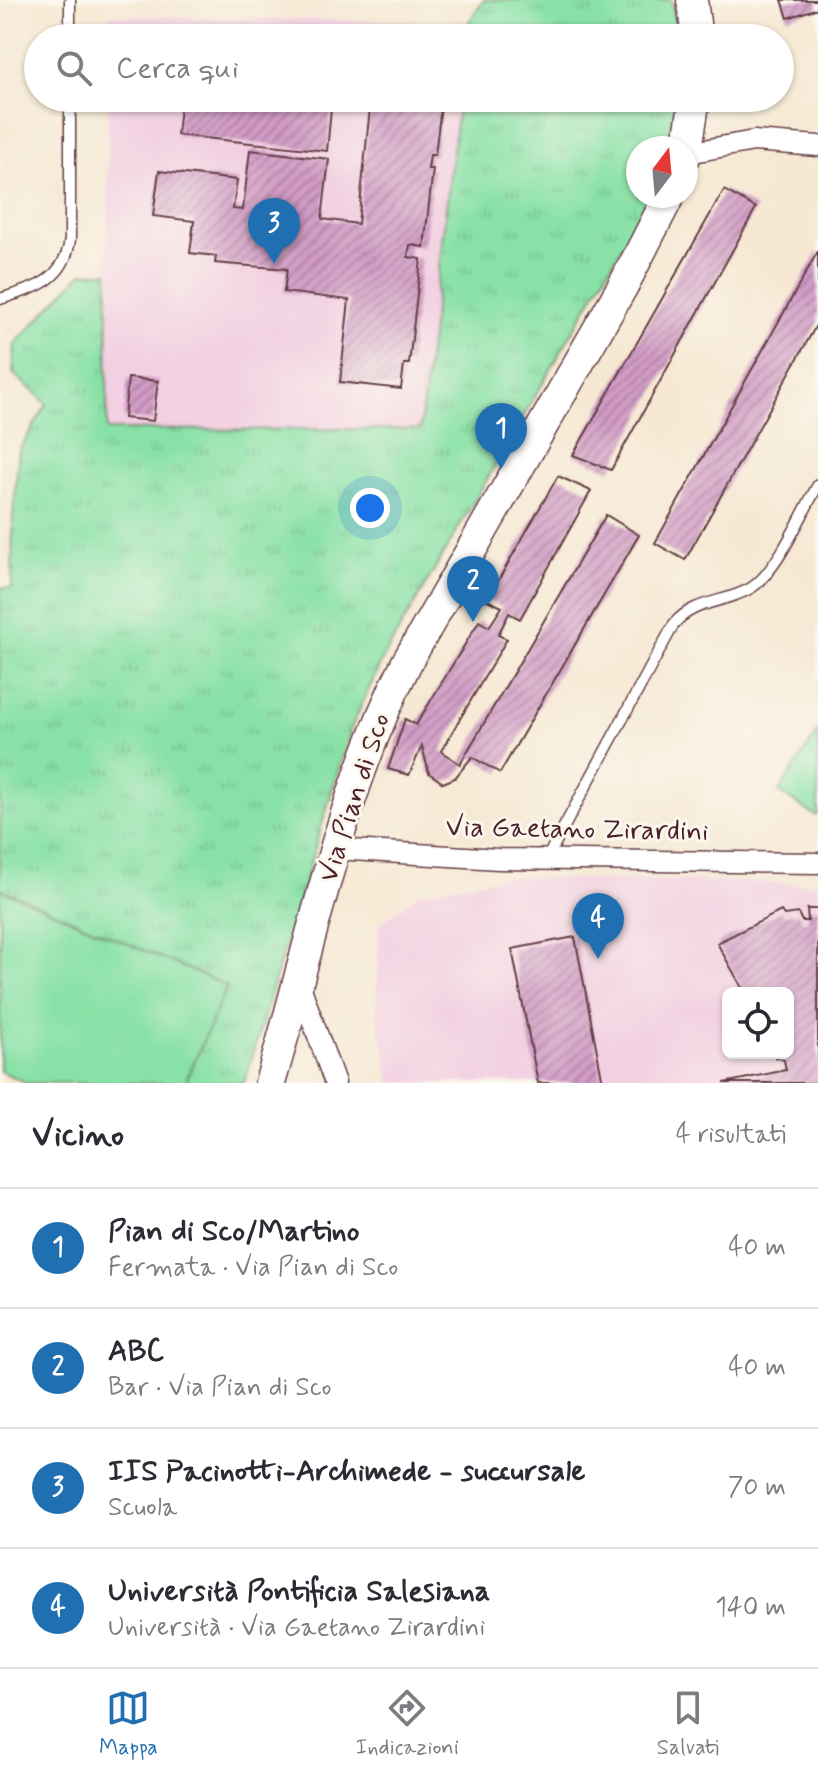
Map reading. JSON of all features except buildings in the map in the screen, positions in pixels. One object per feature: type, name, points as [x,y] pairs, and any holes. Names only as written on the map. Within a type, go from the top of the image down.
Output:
[{"type":"street","points":[[692,0],[695,24]]},
{"type":"street","points":[[689,136],[693,112]]},
{"type":"street","points":[[698,152],[754,141],[818,146]]},
{"type":"street","name":"Via Pian di Sco","points":[[270,1083],[364,756],[407,662],[624,284],[663,208]]},
{"type":"street","name":"Via Gaetano Zirardini","points":[[335,849],[546,860],[818,863]]},
{"type":"street","points":[[299,983],[335,1083]]},
{"type":"lane","points":[[70,0],[70,24]]},
{"type":"lane","points":[[0,299],[55,277],[67,256],[70,112]]},
{"type":"lane","points":[[546,860],[674,624],[693,607],[754,586],[775,560],[818,485]]},
{"type":"shaded area","points":[[108,15],[468,23],[468,24],[108,24]]},
{"type":"shaded area","points":[[108,112],[457,112],[421,429],[107,430]]},
{"type":"shaded area","points":[[504,877],[818,884],[818,1083],[391,1083],[376,1013],[379,925],[419,893]]},
{"type":"green space","points":[[484,0],[671,0],[676,24],[468,24]]},
{"type":"green space","points":[[457,112],[673,112],[669,136],[626,136],[626,208],[644,208],[641,214],[383,658],[351,728],[244,1083],[185,1083],[226,986],[0,889],[0,588],[12,588],[13,516],[19,450],[47,404],[13,373],[15,344],[82,273],[108,272],[107,430],[420,429]]},
{"type":"green space","points":[[818,731],[818,813],[816,816],[779,792]]},
{"type":"green space","points":[[0,889],[227,986],[185,1083],[27,1083],[0,1071]]},
{"type":"place","name":"IIS Pacinotti-Archimede - succursale","points":[[274,264]]},
{"type":"place","name":"Pian di Sco/Martino","points":[[501,469]]},
{"type":"place","name":"ABC","points":[[473,622]]},
{"type":"place","name":"Università Pontificia Salesiana","points":[[598,959]]}]
